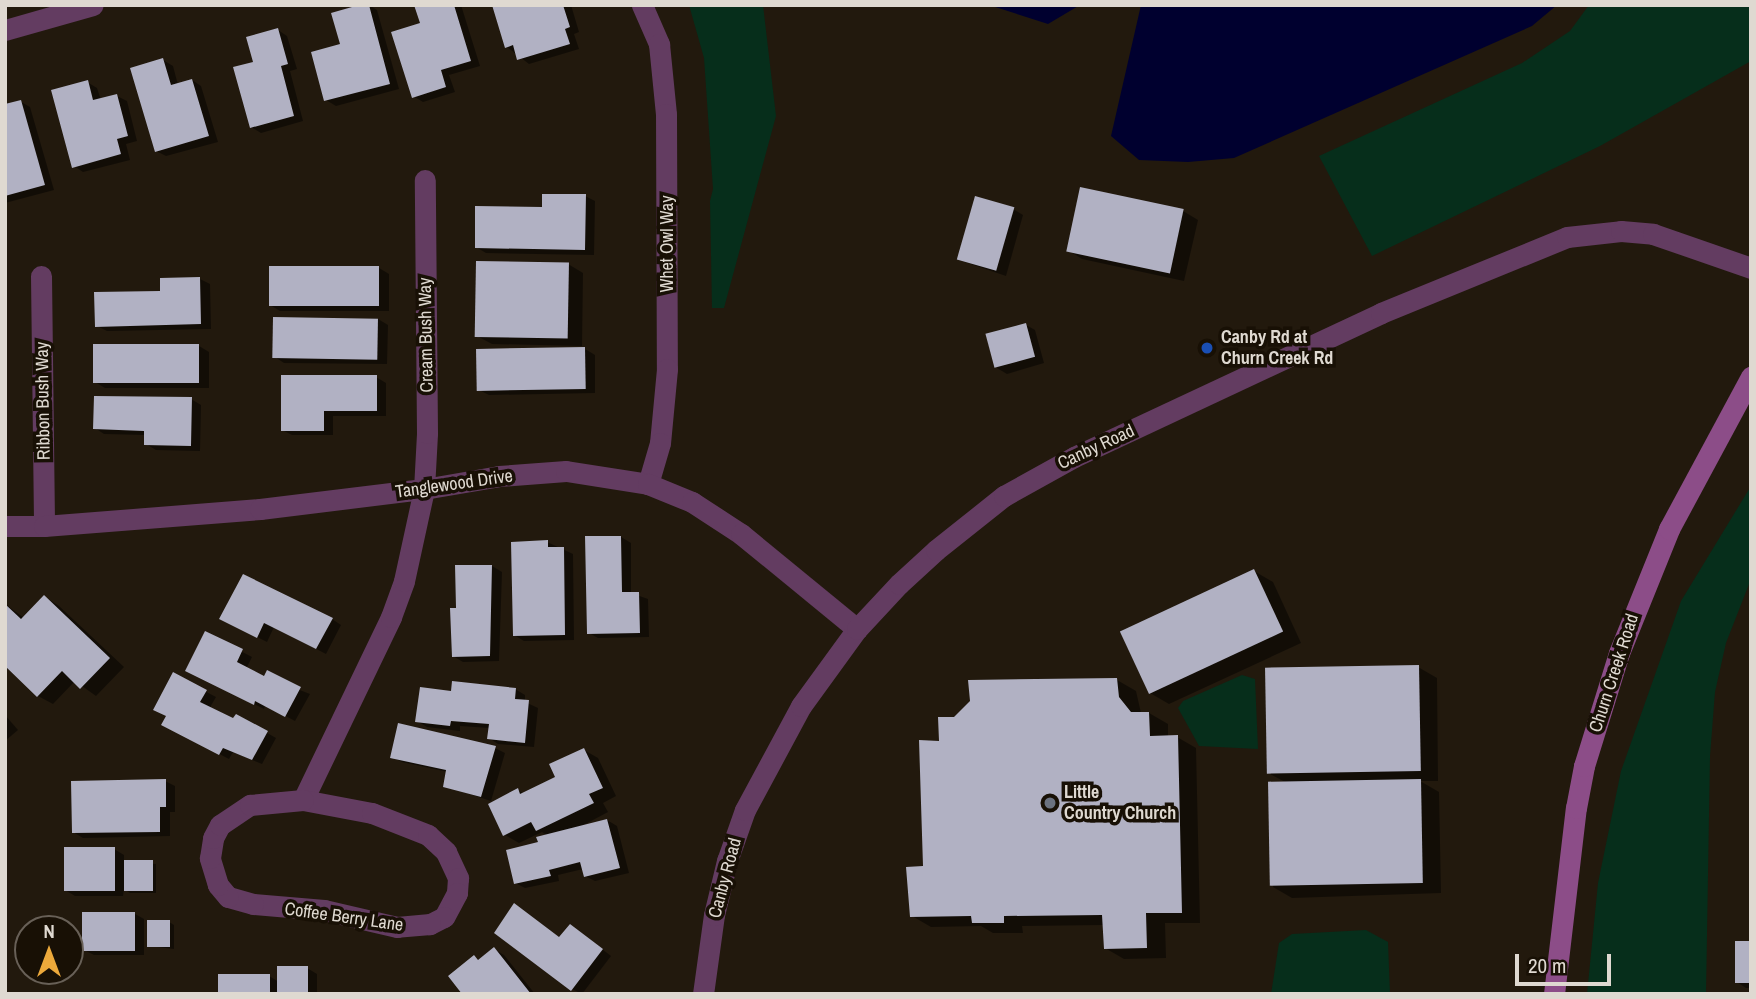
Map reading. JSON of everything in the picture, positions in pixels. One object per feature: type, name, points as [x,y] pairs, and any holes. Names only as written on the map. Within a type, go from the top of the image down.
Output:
[{"type":"main road","name":"Churn Creek Road","points":[[1554,994],[1576,808],[1584,766],[1619,653],[1669,529],[1751,377]]},
{"type":"street","points":[[5,30],[93,5]]},
{"type":"street","name":"Whet Owl Way","points":[[642,5],[659,44],[666,114],[667,369],[660,443],[648,484]]},
{"type":"street","name":"Cream Bush Way","points":[[424,489],[427,433],[425,180]]},
{"type":"street","name":"Canby Road","points":[[703,994],[714,915],[727,861],[745,810],[801,706],[857,629],[936,550],[982,512],[1034,477],[1381,313],[1510,258],[1567,237],[1621,231],[1677,240],[1751,268]]},
{"type":"street","name":"Ribbon Bush Way","points":[[41,276],[44,526]]},
{"type":"street","name":"Tanglewood Drive","points":[[5,526],[44,526],[260,509],[424,489],[499,476],[566,471],[648,484],[692,502],[741,534],[857,629]]},
{"type":"street","points":[[303,800],[391,617],[404,581],[424,489]]},
{"type":"street","name":"Coffee Berry Lane","points":[[303,800],[372,813],[428,835],[446,852],[458,878],[457,893],[444,917],[430,923],[397,927],[324,910],[253,904],[228,897],[218,885],[209,858],[213,838],[220,825],[250,805],[303,800]]},
{"type":"green space","points":[[689,5],[763,5],[776,116],[724,308],[712,308],[710,201],[713,189],[704,58]]},
{"type":"green space","points":[[1589,5],[1751,5],[1751,61],[1600,146],[1372,256],[1319,156],[1522,63],[1570,31]]},
{"type":"green space","points":[[1751,486],[1751,579],[1726,643],[1715,692],[1710,756],[1706,994],[1587,994],[1598,883],[1621,771],[1681,601]]},
{"type":"green space","points":[[1242,675],[1255,679],[1258,749],[1199,746],[1178,708],[1183,701]]},
{"type":"green space","points":[[1366,930],[1388,942],[1390,994],[1271,994],[1279,943],[1292,934]]},
{"type":"shaded area","points":[[989,5],[1080,5],[1048,24]]},
{"type":"shaded area","points":[[1141,5],[1557,5],[1532,26],[1234,158],[1188,162],[1139,160],[1111,136]]},
{"type":"building","points":[[369,5],[390,84],[324,101],[311,52],[340,44],[331,13]]},
{"type":"building","points":[[414,5],[454,5],[471,61],[441,70],[446,87],[412,98],[391,32],[420,23]]},
{"type":"building","points":[[492,5],[563,5],[570,27],[565,29],[570,44],[517,60],[513,45],[505,48]]},
{"type":"building","points":[[278,28],[288,64],[281,66],[294,116],[250,128],[233,67],[253,62],[246,37]]},
{"type":"building","points":[[163,58],[171,85],[192,79],[209,136],[155,152],[130,68]]},
{"type":"building","points":[[88,80],[93,100],[117,94],[128,136],[117,139],[121,154],[72,168],[51,90]]},
{"type":"building","points":[[21,100],[45,185],[5,196],[5,104]]},
{"type":"building","points":[[1080,187],[1184,209],[1170,274],[1066,252]]},
{"type":"building","points":[[542,194],[586,194],[585,250],[475,248],[475,206],[542,207]]},
{"type":"building","points":[[975,196],[1014,207],[996,271],[957,259]]},
{"type":"building","points":[[476,261],[569,263],[568,339],[475,337]]},
{"type":"building","points":[[269,266],[379,266],[379,306],[269,306]]},
{"type":"building","points":[[200,277],[201,324],[95,327],[94,292],[160,291],[160,278]]},
{"type":"building","points":[[273,317],[378,319],[377,360],[272,358]]},
{"type":"building","points":[[1026,323],[1035,357],[994,368],[985,334]]},
{"type":"building","points":[[93,344],[199,344],[199,383],[93,383]]},
{"type":"building","points":[[585,347],[586,389],[477,391],[476,349]]},
{"type":"building","points":[[281,375],[377,375],[377,411],[324,411],[324,431],[281,431]]},
{"type":"building","points":[[94,396],[192,397],[191,446],[144,445],[144,431],[93,429]]},
{"type":"building","points":[[585,536],[621,536],[622,592],[639,592],[640,633],[587,634]]},
{"type":"building","points":[[548,540],[548,547],[564,547],[565,635],[513,636],[511,542]]},
{"type":"building","points":[[455,565],[492,565],[490,656],[452,657],[450,608],[456,608]]},
{"type":"building","points":[[1254,569],[1283,632],[1149,694],[1120,632]]},
{"type":"building","points":[[243,574],[333,618],[316,649],[264,623],[257,638],[219,619]]},
{"type":"building","points":[[44,595],[110,658],[80,689],[62,671],[37,697],[5,666],[5,604],[21,619]]},
{"type":"building","points":[[205,631],[243,649],[237,662],[264,676],[267,670],[301,687],[285,717],[185,671]]},
{"type":"building","points":[[1419,665],[1421,771],[1267,774],[1265,668]]},
{"type":"building","points":[[173,672],[207,690],[200,702],[233,718],[236,714],[268,731],[252,760],[223,748],[219,755],[161,725],[166,716],[153,710]]},
{"type":"building","name":"Little Country Church","points":[[1117,678],[1119,697],[1131,712],[1149,712],[1150,736],[1178,735],[1182,913],[1146,913],[1147,948],[1104,949],[1102,915],[1004,916],[1004,923],[972,923],[971,916],[910,917],[906,867],[923,866],[919,740],[939,741],[938,717],[954,717],[970,701],[968,680]]},
{"type":"building","points":[[452,681],[516,688],[515,699],[529,700],[525,743],[487,739],[489,724],[451,721],[450,726],[415,722],[420,687],[451,691]]},
{"type":"building","points":[[398,723],[496,746],[481,797],[443,787],[446,770],[390,758]]},
{"type":"building","points":[[584,748],[603,788],[589,794],[594,803],[536,831],[531,822],[503,836],[488,804],[518,788],[520,794],[555,777],[549,764]]},
{"type":"building","points":[[166,779],[166,807],[160,807],[160,832],[72,833],[71,781]]},
{"type":"building","points":[[1421,779],[1423,883],[1270,886],[1268,782]]},
{"type":"building","points":[[607,819],[620,868],[584,877],[580,862],[549,870],[551,876],[514,884],[506,850],[538,842],[536,837]]},
{"type":"building","points":[[64,847],[115,847],[115,891],[64,891]]},
{"type":"building","points":[[124,860],[153,860],[153,891],[124,891]]},
{"type":"building","points":[[514,903],[559,937],[570,924],[603,949],[571,991],[494,933]]},
{"type":"building","points":[[82,912],[135,912],[135,951],[84,951]]},
{"type":"building","points":[[147,920],[170,920],[170,947],[147,947]]},
{"type":"building","points":[[1735,941],[1751,941],[1751,983],[1735,983]]},
{"type":"building","points":[[494,947],[531,994],[462,994],[448,976],[474,955],[478,960]]},
{"type":"building","points":[[277,966],[308,966],[308,994],[277,994]]},
{"type":"building","points":[[218,974],[270,974],[270,994],[218,994]]},
{"type":"place","name":"Canby Rd at Churn Creek Rd","points":[[1207,348]]},
{"type":"place","name":"Little Country Church","points":[[1050,803]]}]
